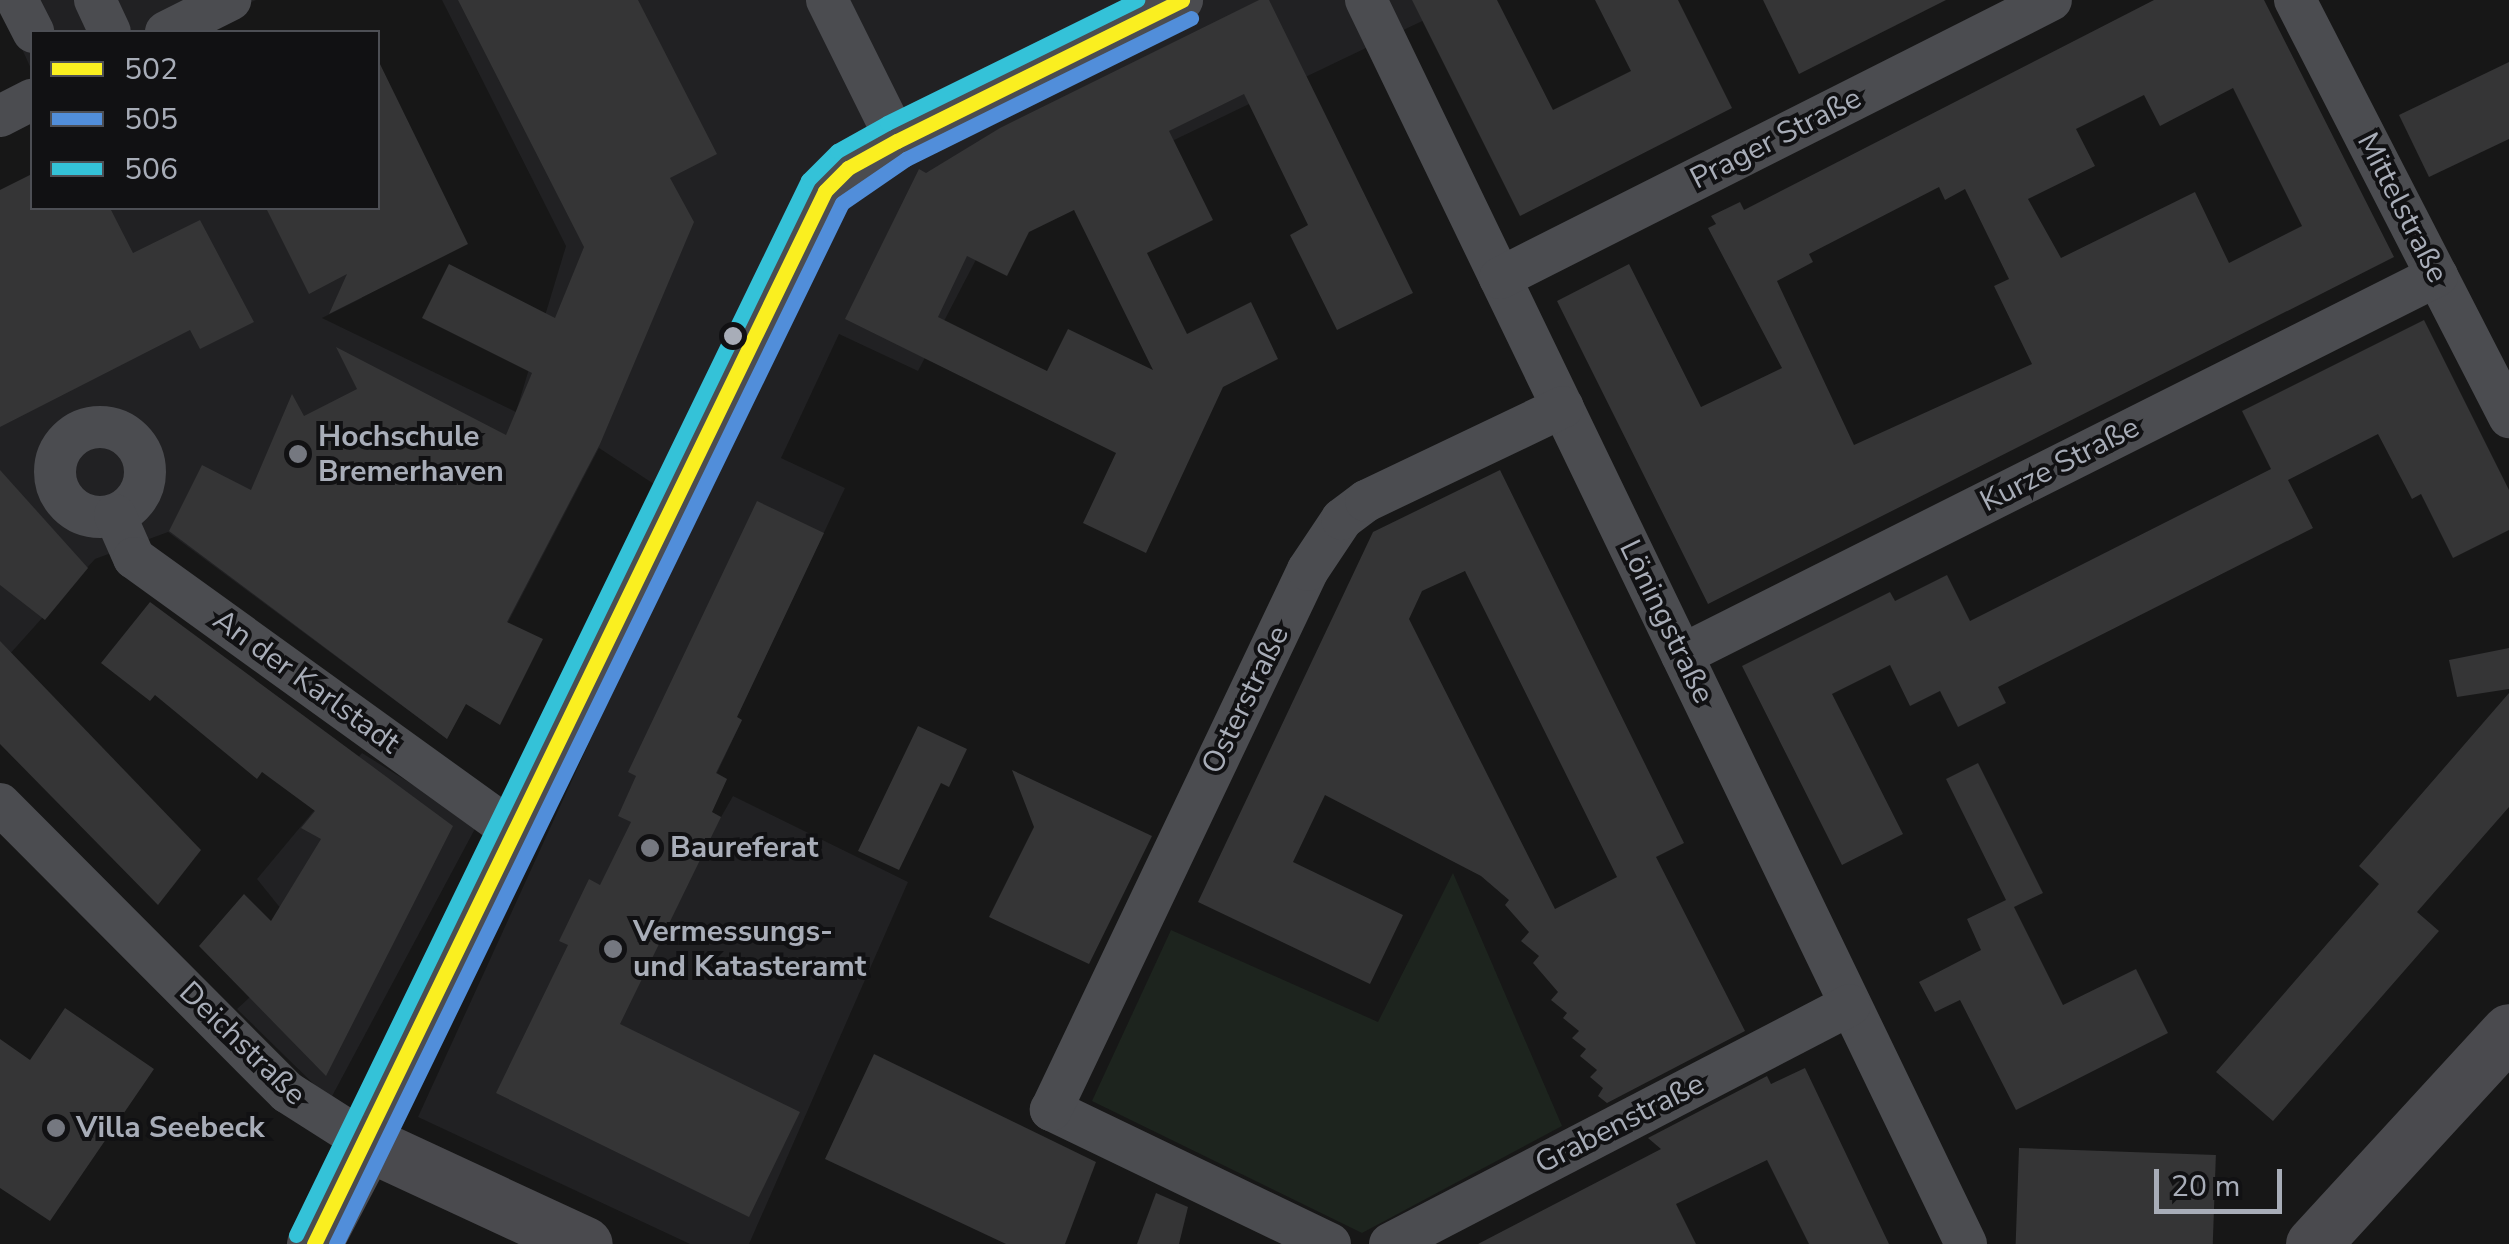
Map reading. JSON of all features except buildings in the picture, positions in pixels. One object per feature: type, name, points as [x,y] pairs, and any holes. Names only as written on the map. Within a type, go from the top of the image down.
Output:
[{"type":"main road","points":[[2313,1244],[2509,1031]]},
{"type":"main road","points":[[314,1244],[368,1143]]},
{"type":"main road","name":"Deichstraße","points":[[368,1143],[585,1244]]},
{"type":"street","points":[[17,0],[32,30]]},
{"type":"street","points":[[95,0],[109,30]]},
{"type":"street","points":[[170,30],[230,0]]},
{"type":"street","points":[[828,0],[897,140]]},
{"type":"street","points":[[368,1143],[808,221],[848,168],[1182,0]]},
{"type":"street","name":"Löningstraße","points":[[1366,0],[1966,1244]]},
{"type":"street","name":"Prager Straße","points":[[1500,278],[2052,0]]},
{"type":"street","name":"Mittelstraße","points":[[2296,0],[2509,417]]},
{"type":"street","points":[[0,116],[30,101]]},
{"type":"street","name":"Kurze Straße","points":[[1682,655],[2437,276]]},
{"type":"street","name":"Osterstraße","points":[[1330,1244],[1051,1110],[1308,570],[1342,518],[1366,500],[1562,407]]},
{"type":"street","name":"An der Karlstadt","points":[[114,515],[134,558],[516,834]]},
{"type":"street","name":"Deichstraße","points":[[0,804],[287,1092],[368,1143]]},
{"type":"street","name":"Grabenstraße","points":[[1390,1244],[1850,1005]]},
{"type":"shaded area","points":[[0,0],[256,0],[188,30],[30,30],[30,67]]},
{"type":"shaded area","points":[[442,0],[1466,0],[993,227],[918,371],[839,334],[781,458],[845,488],[737,717],[742,720],[717,773],[727,779],[711,812],[721,817],[733,796],[908,882],[749,1244],[690,1244],[418,1117],[695,511],[599,448],[447,739],[168,532],[95,559],[0,665],[0,190],[30,175],[30,210],[317,210],[362,298],[322,318],[516,412],[566,246]]},
{"type":"shaded area","points":[[362,753],[477,825],[330,1100],[237,1009],[300,951],[298,930],[257,879]]},
{"type":"shaded area","points":[[1453,873],[1562,1126],[1362,1233],[1092,1101],[1171,930],[1378,1022]]},
{"type":"transit line","name":"506","points":[[296,1235],[808,180],[837,151],[887,123],[1137,0]]},
{"type":"transit line","name":"502","points":[[314,1244],[825,191],[848,168],[897,141],[1182,0]]},
{"type":"transit line","name":"505","points":[[336,1244],[842,203],[906,159],[1191,18]]},
{"type":"place","name":"Hochschule Bremerhaven","points":[[298,454]]},
{"type":"place","name":"Baureferat","points":[[650,848]]},
{"type":"place","name":"Vermessungs- und Katasteramt","points":[[613,949]]},
{"type":"place","name":"Villa Seebeck","points":[[56,1128]]}]
